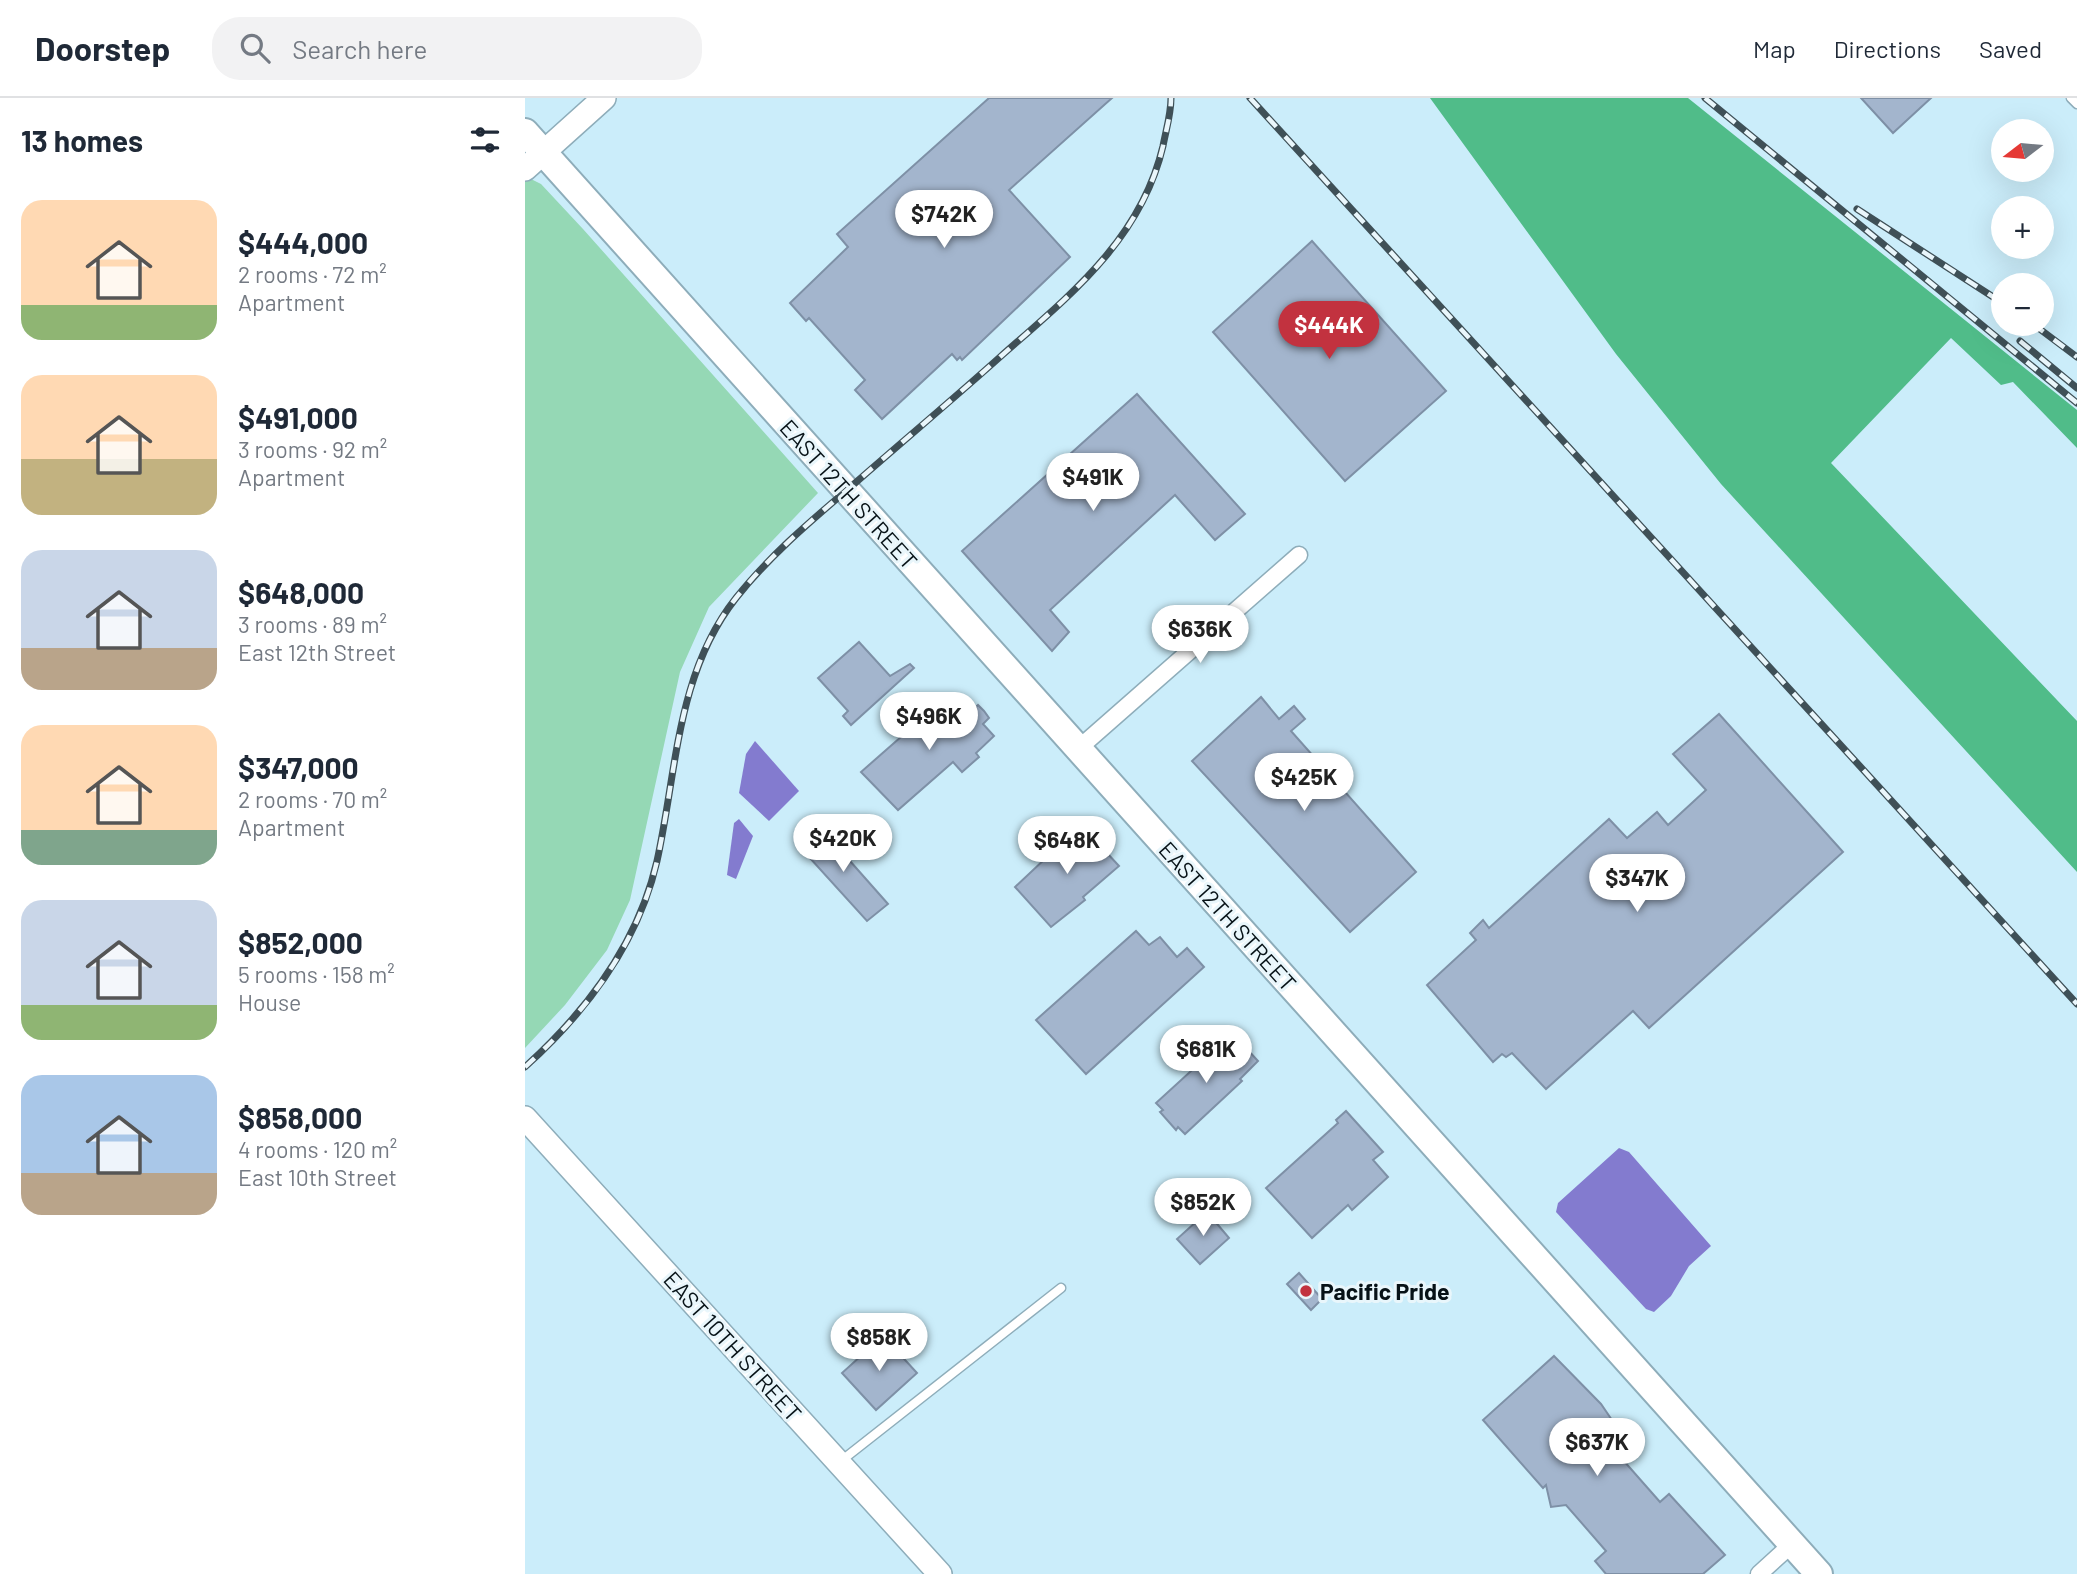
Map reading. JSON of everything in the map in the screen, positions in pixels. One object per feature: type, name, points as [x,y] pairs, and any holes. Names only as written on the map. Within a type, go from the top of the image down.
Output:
[{"type":"main road","name":"EAST 12TH STREET","points":[[525,132],[534,161],[1078,749],[1819,1574]]},
{"type":"street","points":[[534,161],[604,98]]},
{"type":"street","points":[[1078,749],[1299,555]]},
{"type":"street","name":"EAST 10TH STREET","points":[[525,1118],[940,1574]]},
{"type":"street","points":[[1759,1574],[1792,1544]]},
{"type":"lane","points":[[2071,98],[2077,104]]},
{"type":"lane","points":[[839,1463],[1061,1287]]},
{"type":"green space","points":[[1430,98],[1688,98],[2077,410],[2077,448],[2013,382],[2001,385],[1951,338],[1831,463],[2077,721],[2077,872],[1721,484],[1616,354]]},
{"type":"green space","points":[[531,179],[541,184],[583,229],[818,493],[709,607],[680,672],[630,900],[607,950],[565,1005],[525,1048],[525,180]]},
{"type":"shaded area","points":[[755,741],[799,791],[769,821],[739,793],[746,754]]},
{"type":"shaded area","points":[[739,819],[753,836],[736,879],[727,875],[734,823]]},
{"type":"shaded area","points":[[1619,1148],[1629,1152],[1711,1246],[1689,1266],[1671,1296],[1654,1312],[1646,1309],[1556,1212],[1558,1203]]},
{"type":"building","points":[[989,98],[1112,98],[1009,190],[1070,257],[962,360],[960,357],[957,360],[952,354],[882,419],[855,390],[865,380],[809,318],[806,321],[790,303],[848,247],[837,234]]},
{"type":"building","points":[[1861,98],[1931,98],[1893,133]]},
{"type":"building","points":[[1312,241],[1446,391],[1345,481],[1213,332]]},
{"type":"building","points":[[1137,394],[1245,514],[1215,540],[1175,495],[1050,610],[1069,632],[1052,651],[962,551]]},
{"type":"building","points":[[859,642],[890,676],[910,664],[914,668],[851,725],[843,716],[848,711],[818,678]]},
{"type":"building","points":[[958,697],[972,711],[978,705],[984,711],[989,718],[983,724],[994,736],[976,753],[979,757],[962,772],[953,762],[898,810],[861,772],[934,708],[939,714]]},
{"type":"building","points":[[1261,697],[1279,719],[1294,706],[1305,719],[1291,731],[1416,872],[1350,932],[1192,761]]},
{"type":"building","points":[[1719,714],[1843,852],[1649,1028],[1633,1011],[1546,1089],[1512,1053],[1506,1057],[1502,1054],[1493,1062],[1427,985],[1476,940],[1470,933],[1483,920],[1489,928],[1609,819],[1627,838],[1657,812],[1668,825],[1706,790],[1673,754]]},
{"type":"building","points":[[1081,825],[1119,866],[1083,897],[1085,900],[1051,927],[1015,887]]},
{"type":"building","points":[[819,826],[888,904],[867,921],[799,846]]},
{"type":"building","points":[[1136,931],[1149,945],[1160,937],[1177,957],[1187,948],[1204,967],[1086,1074],[1036,1020]]},
{"type":"building","points":[[1235,1036],[1258,1061],[1240,1079],[1242,1081],[1185,1134],[1178,1127],[1176,1130],[1160,1112],[1163,1110],[1156,1103],[1214,1050],[1216,1053]]},
{"type":"building","points":[[1346,1111],[1383,1152],[1373,1160],[1388,1177],[1352,1210],[1348,1205],[1312,1238],[1266,1188],[1338,1123],[1336,1120]]},
{"type":"building","points":[[1207,1212],[1229,1238],[1200,1264],[1177,1239]]},
{"type":"building","points":[[1299,1273],[1322,1299],[1311,1310],[1287,1284]]},
{"type":"building","points":[[883,1336],[917,1373],[876,1410],[842,1373]]},
{"type":"building","points":[[1554,1356],[1601,1404],[1614,1423],[1601,1435],[1660,1502],[1669,1494],[1725,1555],[1703,1574],[1606,1574],[1595,1561],[1606,1551],[1566,1505],[1551,1507],[1546,1485],[1543,1488],[1483,1420]]},
{"type":"railway","points":[[525,1067],[589,999],[623,948],[637,920],[657,861],[681,724],[701,658],[716,627],[749,582],[792,538],[1051,312],[1099,264],[1120,238],[1153,180],[1163,146],[1171,98]]},
{"type":"railway","points":[[1250,98],[2077,1004]]},
{"type":"railway","points":[[1705,98],[2077,403]]},
{"type":"railway","points":[[1857,209],[1991,296]]},
{"type":"railway","points":[[2049,336],[2077,357]]},
{"type":"railway","points":[[2020,341],[2077,388]]},
{"type":"place","name":"Pacific Pride","points":[[1306,1291]]}]
